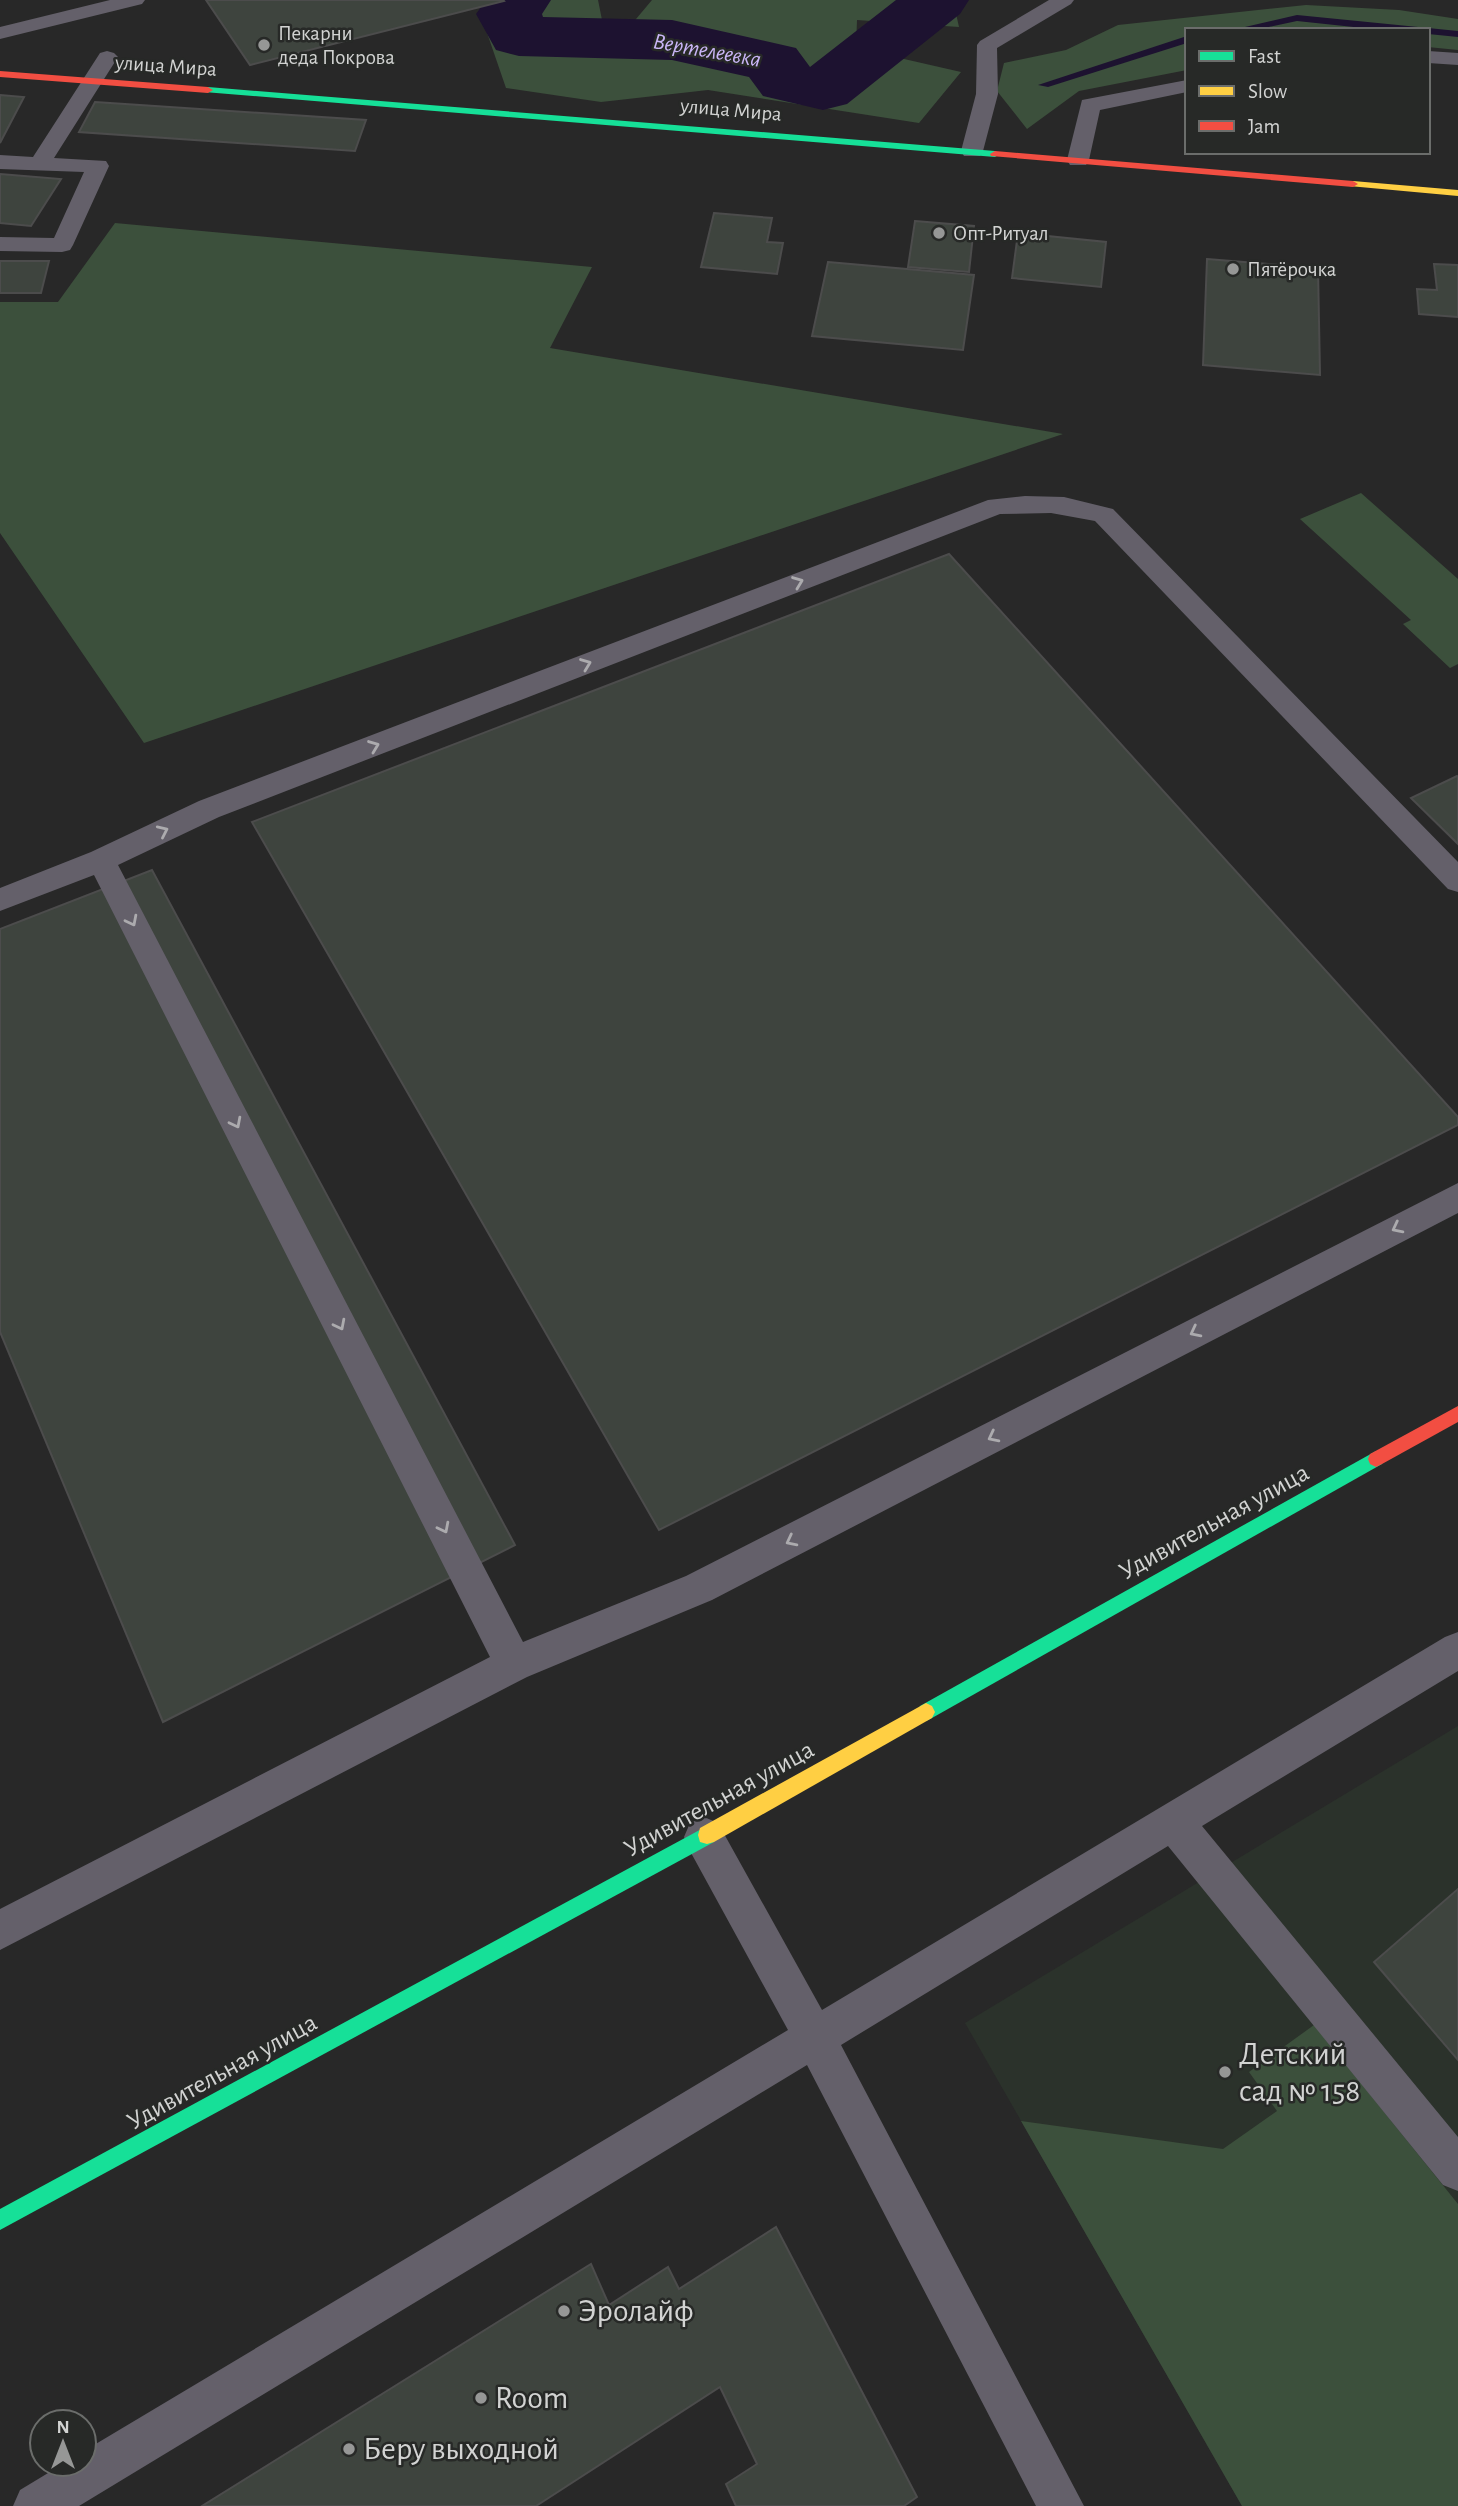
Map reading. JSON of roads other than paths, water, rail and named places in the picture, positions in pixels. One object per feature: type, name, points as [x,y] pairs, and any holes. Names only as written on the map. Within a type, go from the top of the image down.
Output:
[{"type":"street","name":"улица Мира","points":[[0,74],[972,151],[1458,194]]},
{"type":"street","name":"Удивительная улица","points":[[0,2220],[704,1837],[1458,1413]]},
{"type":"lane","points":[[0,33],[135,0]]},
{"type":"lane","points":[[972,151],[987,94],[987,45],[1064,0]]},
{"type":"lane","points":[[39,164],[107,57]]},
{"type":"lane","points":[[1430,57],[1458,59]]},
{"type":"lane","points":[[1077,160],[1090,105],[1185,86]]},
{"type":"lane","points":[[0,162],[98,166],[62,245],[0,244]]},
{"type":"lane","points":[[0,900],[101,860],[209,809],[998,506],[1033,502],[1073,505],[1104,515],[1458,881]]},
{"type":"lane","points":[[101,860],[514,1664]]},
{"type":"lane","points":[[0,1930],[514,1664],[699,1588],[1458,1197]]},
{"type":"lane","points":[[36,2506],[1458,1650]]},
{"type":"lane","points":[[1173,1822],[1458,2170]]},
{"type":"lane","points":[[704,1837],[815,2038],[1061,2506]]},
{"type":"waterway","name":"Вертелеевка","points":[[519,0],[509,14],[519,36],[672,40],[772,62],[787,82],[823,90],[937,0]]},
{"type":"waterway","points":[[1247,28],[1297,18],[1398,28]]},
{"type":"waterway","points":[[1430,31],[1458,34]]},
{"type":"waterway","points":[[1044,85],[1185,40]]},
{"type":"place","name":"Пекарни деда Покрова","points":[[264,45]]},
{"type":"place","name":"Опт-Ритуал","points":[[939,233]]},
{"type":"place","name":"Пятёрочка","points":[[1233,269]]},
{"type":"place","name":"Детский сад № 158","points":[[1225,2072]]},
{"type":"place","name":"Эролайф","points":[[564,2311]]},
{"type":"place","name":"Room","points":[[481,2398]]},
{"type":"place","name":"Беру выходной","points":[[349,2449]]}]
